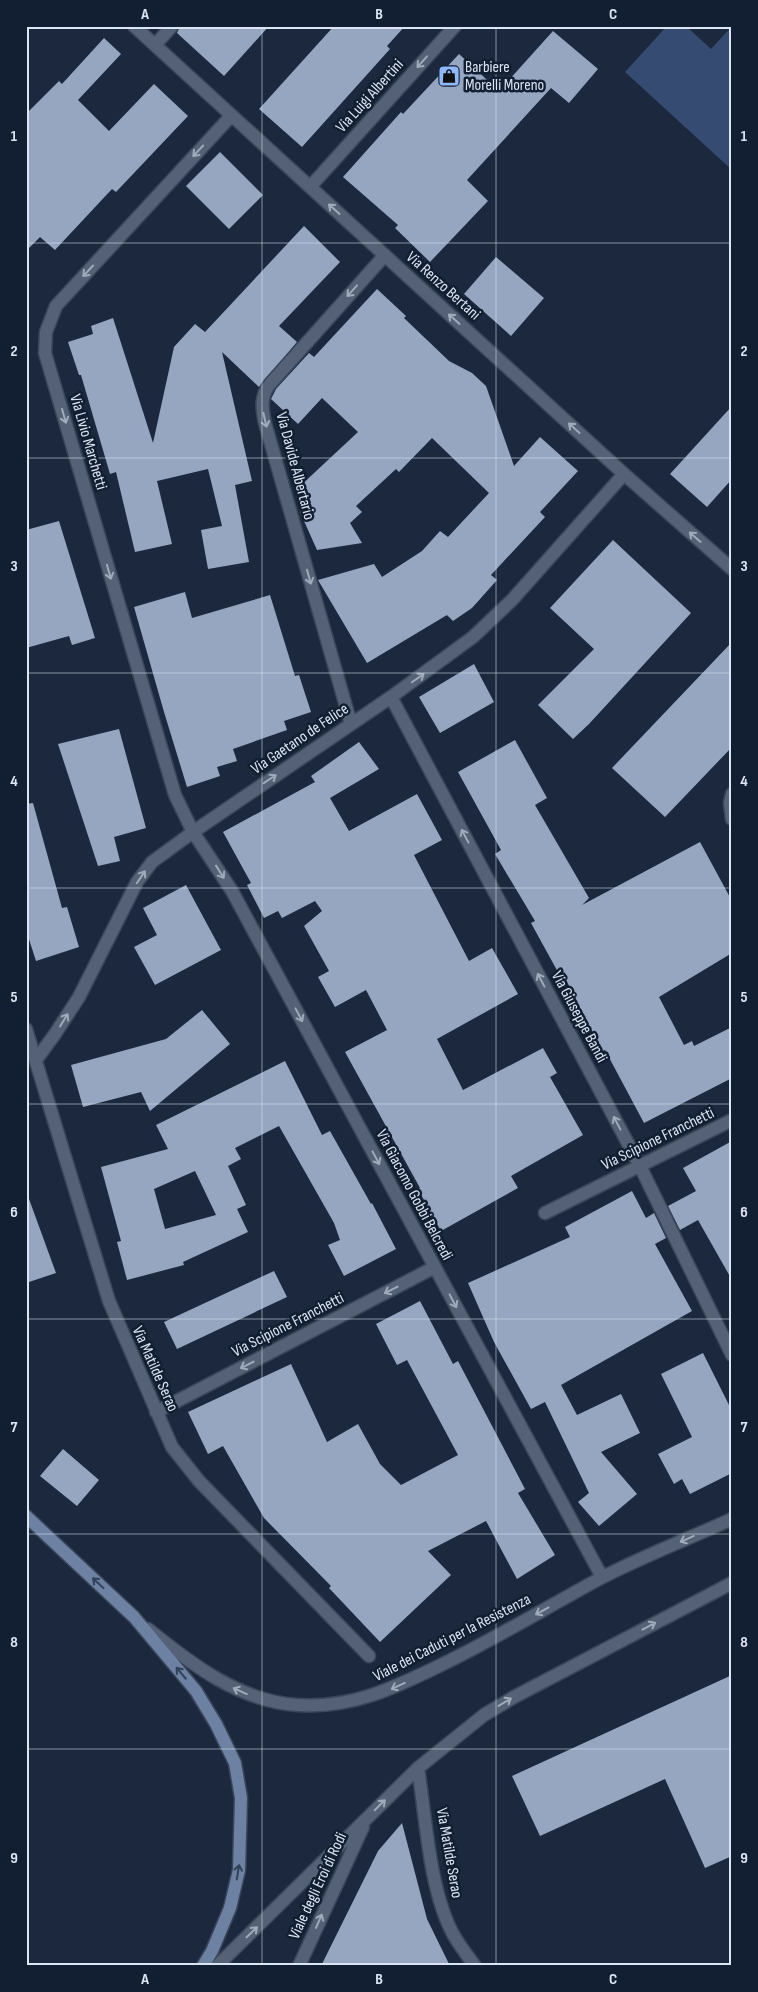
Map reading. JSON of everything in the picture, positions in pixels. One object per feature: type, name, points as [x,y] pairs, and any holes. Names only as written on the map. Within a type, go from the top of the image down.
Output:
[{"type":"street","name":"Via Renzo Bertani","points":[[134,26],[624,474],[732,569]]},
{"type":"street","points":[[155,45],[172,26]]},
{"type":"street","name":"Via Luigi Albertini","points":[[310,187],[455,26]]},
{"type":"street","name":"Via Livio Marchetti","points":[[193,832],[169,779],[45,353],[44,341],[52,314],[61,300],[231,116]]},
{"type":"street","name":"Via Davide Albertario","points":[[351,724],[265,423],[262,404],[265,391],[270,384],[385,255]]},
{"type":"street","name":"Via Gaetano de Felice","points":[[36,1060],[79,997],[140,877],[156,858],[452,653],[494,618],[512,600],[624,474]]},
{"type":"street","name":"Via Giuseppe Bandi","points":[[391,697],[640,1166],[732,1355]]},
{"type":"street","points":[[732,794],[730,808],[732,819]]},
{"type":"street","name":"Via Giacomo Gobbi Belcredi","points":[[193,832],[232,891],[602,1578]]},
{"type":"street","name":"Via Matilde Serao","points":[[26,1029],[110,1301],[172,1447],[192,1473],[369,1656]]},
{"type":"street","name":"Via Scipione Franchetti","points":[[545,1213],[732,1120]]},
{"type":"street","name":"Via Scipione Franchetti","points":[[156,1412],[435,1267]]},
{"type":"street","name":"Viale dei Caduti per la Resistenza","points":[[26,1516],[134,1617],[178,1654],[236,1689],[282,1703],[308,1706],[374,1696],[402,1684],[470,1651],[602,1578],[732,1519]]},
{"type":"street","points":[[217,1966],[418,1768],[484,1715],[514,1697],[732,1583]]},
{"type":"street","name":"Viale dei Caduti per la Resistenza","points":[[134,1617],[196,1691],[216,1724],[235,1763],[241,1798],[240,1870],[230,1908],[212,1950],[202,1966]]},
{"type":"street","name":"Via Matilde Serao","points":[[418,1768],[433,1870],[444,1912],[452,1933],[475,1966]]},
{"type":"street","name":"Viale degli Eroi di Rodi","points":[[299,1966],[366,1820]]},
{"type":"shaded area","points":[[667,26],[686,26],[711,49],[732,26],[732,170],[625,72]]},
{"type":"building","points":[[180,26],[269,26],[224,76],[177,33]]},
{"type":"building","points":[[334,26],[405,26],[387,46],[390,49],[302,147],[259,109]]},
{"type":"building","points":[[553,31],[598,69],[569,103],[551,88],[467,180],[488,201],[430,262],[395,228],[398,225],[343,177],[401,112],[403,114],[459,54],[499,91]]},
{"type":"building","points":[[104,38],[121,54],[78,100],[109,131],[154,84],[188,116],[116,192],[112,189],[55,250],[40,237],[26,251],[26,114],[59,81],[62,84]]},
{"type":"building","points":[[220,152],[263,195],[229,229],[186,186]]},
{"type":"building","points":[[304,226],[340,262],[279,326],[297,342],[259,387],[222,352],[252,481],[235,485],[249,562],[208,569],[201,530],[222,526],[208,469],[157,481],[172,544],[135,552],[116,472],[110,474],[81,375],[79,375],[68,342],[93,334],[91,326],[113,318],[153,443],[174,347],[195,324],[205,332]]},
{"type":"building","points":[[496,257],[544,298],[511,336],[464,294]]},
{"type":"building","points":[[377,289],[449,361],[472,373],[486,386],[514,466],[540,437],[578,471],[540,512],[545,517],[491,575],[497,580],[472,608],[453,621],[447,615],[367,663],[318,580],[374,564],[382,577],[422,551],[440,531],[448,537],[489,493],[432,438],[399,472],[396,469],[356,506],[362,512],[350,523],[362,543],[317,550],[300,512],[311,502],[298,488],[358,432],[322,398],[298,424],[271,399],[276,389],[309,353],[314,357]]},
{"type":"building","points":[[732,406],[732,479],[707,507],[670,474]]},
{"type":"building","points":[[59,521],[95,638],[72,645],[69,636],[26,648],[26,530]]},
{"type":"building","points":[[613,540],[691,613],[573,739],[538,705],[594,649],[550,608]]},
{"type":"building","points":[[185,592],[192,618],[270,595],[295,676],[299,675],[311,712],[284,721],[287,730],[233,749],[237,761],[217,767],[220,776],[187,787],[134,607]]},
{"type":"building","points":[[732,642],[732,747],[665,817],[612,768]]},
{"type":"building","points":[[474,664],[494,702],[440,733],[419,697]]},
{"type":"building","points":[[119,729],[146,828],[114,837],[120,861],[98,866],[58,744]]},
{"type":"building","points":[[515,740],[547,798],[535,805],[589,898],[582,905],[700,842],[732,901],[732,953],[659,997],[684,1045],[692,1041],[694,1046],[732,1027],[732,1078],[644,1123],[605,1050],[602,1051],[562,972],[559,974],[531,923],[535,921],[495,854],[501,850],[458,772]]},
{"type":"building","points":[[359,742],[379,769],[330,798],[349,831],[417,794],[442,840],[414,855],[469,961],[492,948],[518,994],[437,1039],[463,1090],[543,1048],[557,1073],[550,1077],[583,1135],[511,1176],[518,1188],[441,1231],[418,1189],[420,1188],[345,1052],[387,1030],[366,990],[335,1007],[318,977],[329,971],[304,926],[322,911],[315,901],[282,918],[278,911],[264,918],[247,885],[251,883],[223,832],[315,782],[311,776]]},
{"type":"building","points":[[33,803],[62,908],[67,907],[79,947],[36,961],[26,930],[26,804]]},
{"type":"building","points":[[186,885],[221,950],[155,985],[134,947],[157,935],[143,908]]},
{"type":"building","points":[[202,1010],[230,1044],[150,1111],[141,1092],[83,1107],[71,1065],[166,1039]]},
{"type":"building","points":[[285,1061],[322,1135],[330,1131],[372,1203],[396,1249],[344,1276],[328,1245],[340,1240],[334,1223],[279,1126],[235,1148],[241,1159],[228,1166],[246,1205],[237,1209],[248,1232],[183,1262],[184,1265],[127,1280],[117,1242],[121,1241],[101,1167],[168,1149],[156,1125]],"holes":[[[195,1171],[216,1215],[165,1229],[154,1189]]]},
{"type":"building","points":[[732,1141],[732,1280],[698,1220],[680,1230],[668,1206],[696,1191],[683,1168]]},
{"type":"building","points":[[632,1191],[646,1218],[654,1213],[666,1238],[655,1244],[692,1311],[561,1385],[577,1415],[621,1394],[640,1433],[601,1452],[637,1494],[599,1526],[578,1502],[589,1493],[545,1402],[531,1409],[494,1342],[468,1283],[570,1237],[565,1227]]},
{"type":"building","points":[[29,1199],[56,1273],[26,1283],[26,1200]]},
{"type":"building","points":[[274,1271],[287,1297],[177,1349],[164,1322]]},
{"type":"building","points":[[420,1301],[453,1364],[458,1361],[525,1489],[518,1493],[555,1555],[517,1579],[486,1521],[428,1551],[451,1575],[380,1642],[329,1588],[331,1586],[264,1518],[223,1446],[208,1454],[188,1412],[291,1364],[327,1442],[358,1424],[380,1464],[401,1485],[458,1455],[407,1360],[397,1365],[376,1324]]},
{"type":"building","points":[[703,1353],[732,1411],[732,1473],[690,1494],[682,1479],[674,1484],[658,1454],[692,1437],[661,1374]]},
{"type":"building","points":[[63,1449],[99,1480],[77,1506],[40,1476]]},
{"type":"building","points":[[732,1675],[732,1856],[705,1868],[665,1779],[540,1836],[512,1776]]},
{"type":"building","points":[[402,1823],[427,1919],[450,1966],[321,1966],[378,1851]]},
{"type":"place","name":"Barbiere Morelli Moreno","points":[[449,76]]}]
